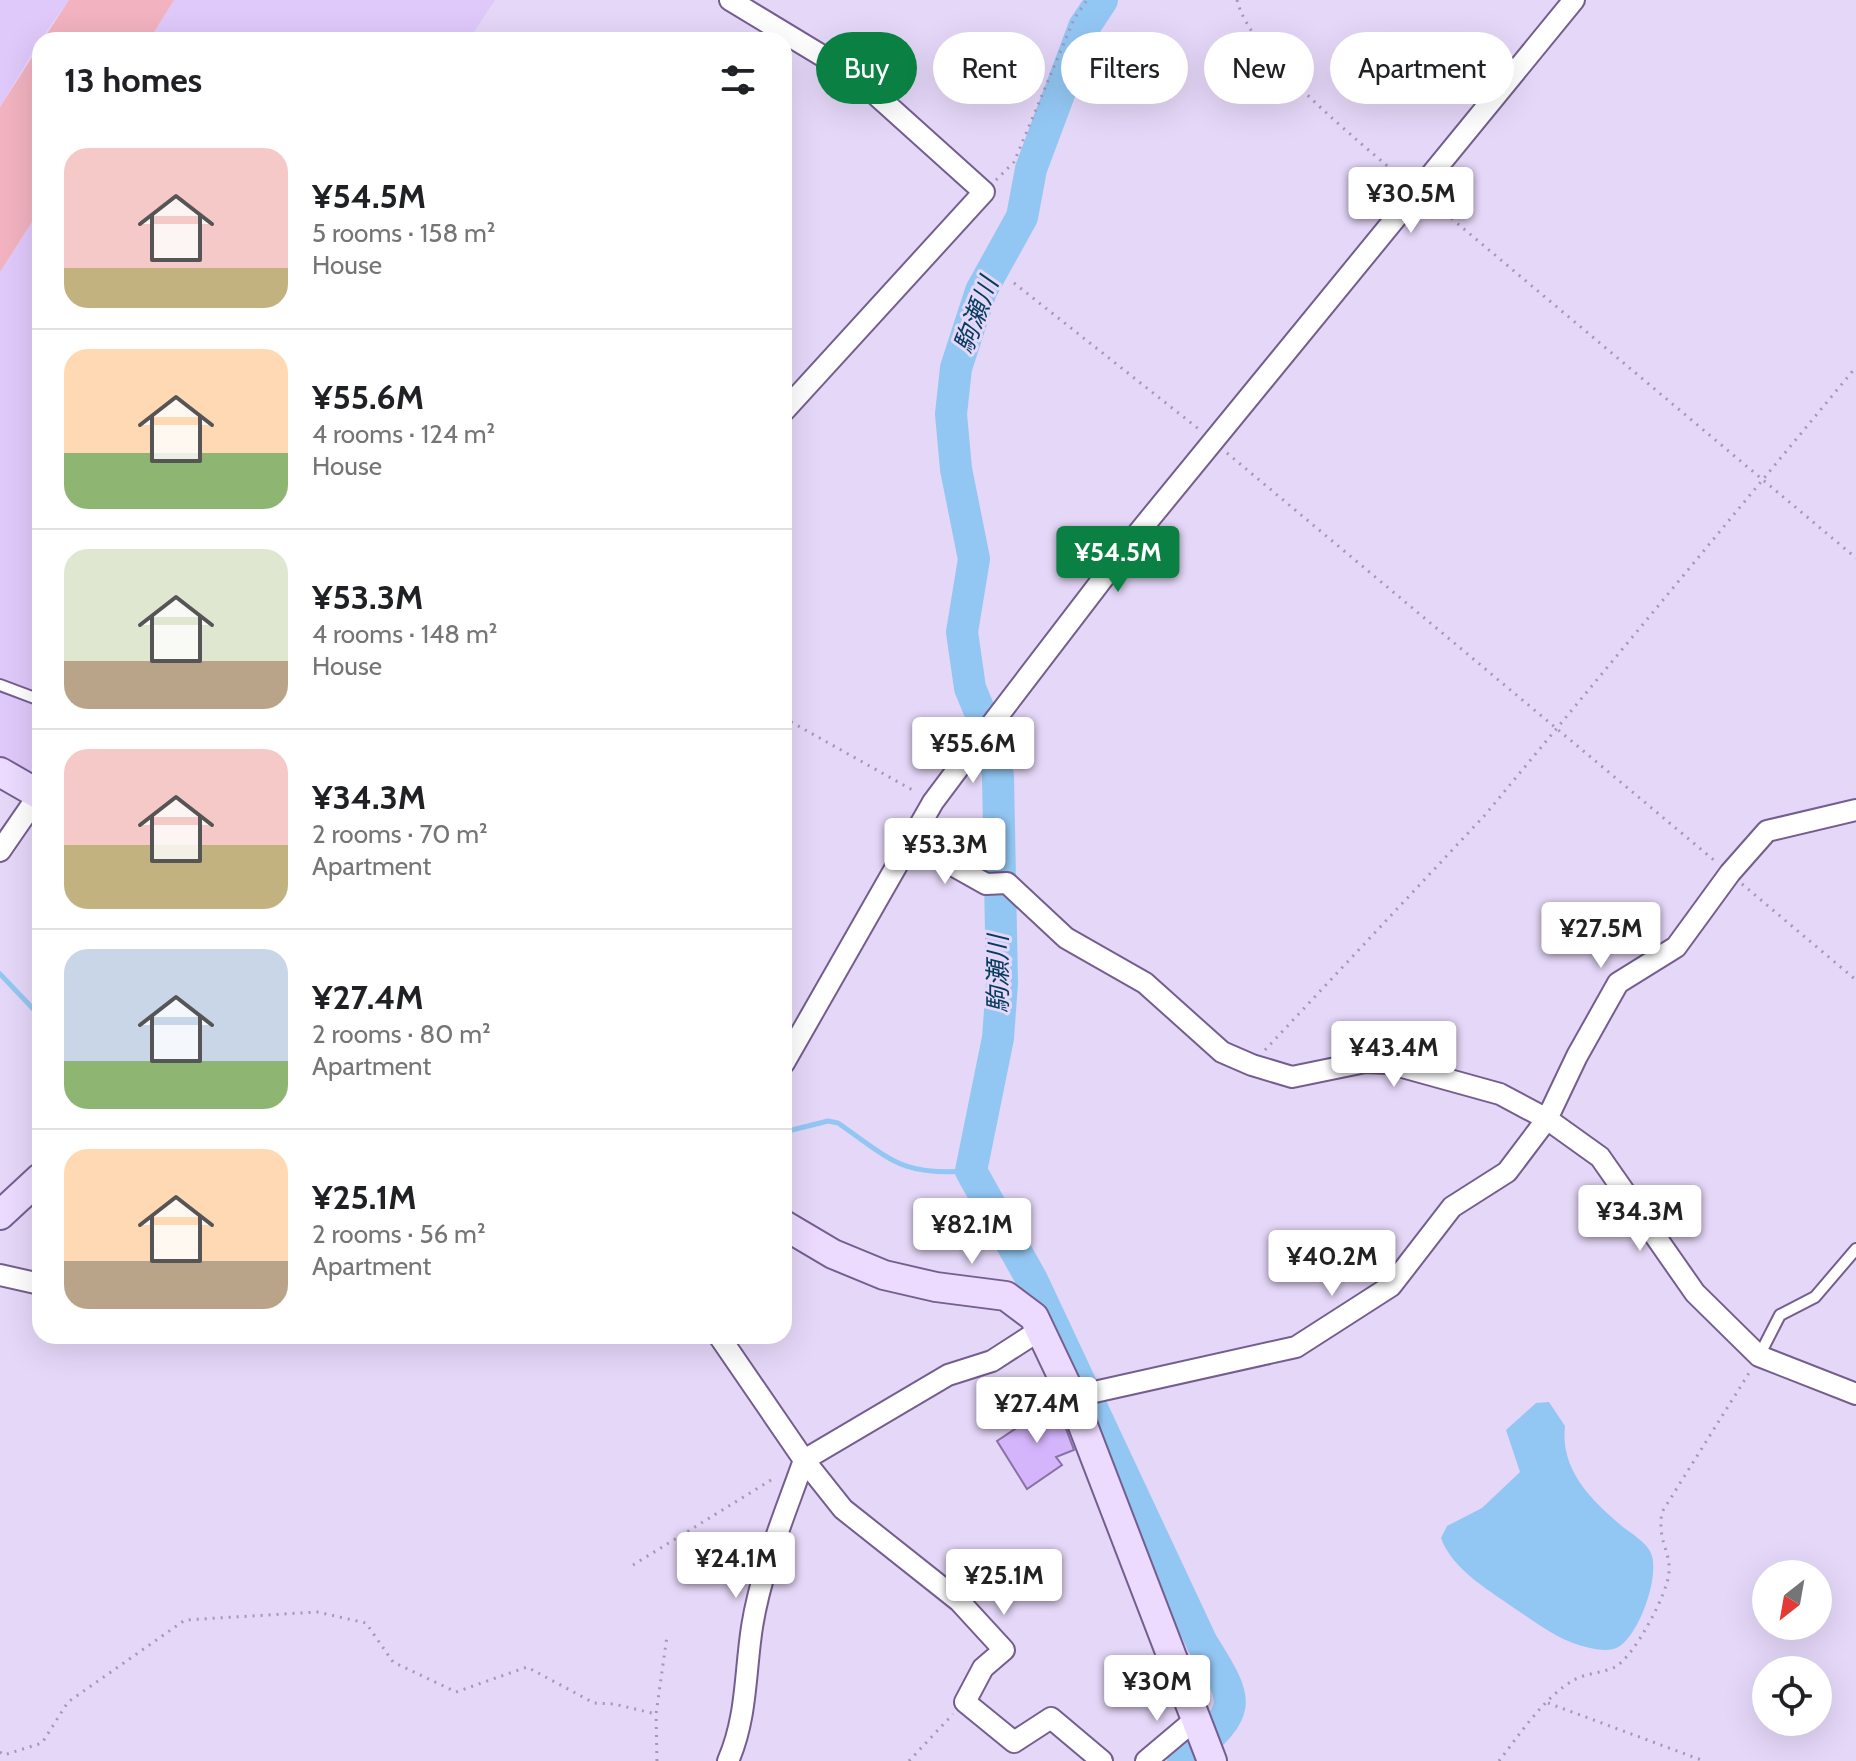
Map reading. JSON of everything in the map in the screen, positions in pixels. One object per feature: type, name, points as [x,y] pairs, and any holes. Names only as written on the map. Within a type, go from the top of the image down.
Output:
[{"type":"street","points":[[730,0],[783,32]]},
{"type":"street","points":[[792,1049],[913,843],[933,802],[1134,538],[1574,0]]},
{"type":"street","points":[[792,38],[854,75],[984,192],[792,402]]},
{"type":"street","points":[[0,772],[32,790]]},
{"type":"street","points":[[0,851],[32,804]]},
{"type":"street","points":[[1072,1397],[1296,1347],[1391,1286],[1452,1207],[1507,1172],[1547,1119],[1577,1056],[1618,983],[1676,947],[1730,873],[1767,831],[1856,810]]},
{"type":"street","points":[[913,843],[997,883],[1066,938],[1145,983],[1222,1052],[1292,1077],[1319,1075],[1365,1062],[1388,1063],[1414,1073],[1465,1082],[1488,1090],[1547,1119],[1600,1157],[1695,1293],[1759,1356],[1856,1394]]},
{"type":"street","points":[[0,1215],[32,1185]]},
{"type":"street","points":[[792,1230],[833,1254],[884,1275],[936,1287],[1006,1296],[1024,1307],[1040,1330],[1072,1397],[1205,1738],[1146,1761]]},
{"type":"street","points":[[0,1275],[32,1282]]},
{"type":"street","points":[[728,1761],[746,1694],[752,1625],[766,1570],[804,1460],[948,1375],[992,1361],[1040,1330]]},
{"type":"street","points":[[724,1344],[804,1460],[843,1509],[959,1601],[1004,1650],[983,1668],[965,1702],[1014,1742],[1051,1718],[1102,1761]]},
{"type":"lane","points":[[0,685],[32,697]]},
{"type":"lane","points":[[1759,1356],[1780,1315],[1815,1297],[1856,1249]]},
{"type":"path","points":[[984,192],[1014,162],[1074,19],[1087,0]]},
{"type":"path","points":[[1237,0],[1256,36],[1320,109],[1856,558]]},
{"type":"path","points":[[1014,283],[1213,441],[1856,980]]},
{"type":"path","points":[[1252,1065],[1485,815],[1856,367]]},
{"type":"path","points":[[792,723],[933,802]]},
{"type":"path","points":[[1499,1761],[1548,1703],[1574,1680],[1618,1666],[1642,1634],[1662,1597],[1670,1570],[1659,1533],[1662,1512],[1759,1356]]},
{"type":"path","points":[[633,1565],[804,1460]]},
{"type":"path","points":[[0,1752],[4,1755],[42,1743],[68,1702],[185,1620],[244,1616],[317,1612],[366,1623],[393,1662],[456,1692],[527,1667],[594,1703],[614,1704],[656,1714]]},
{"type":"path","points":[[657,1761],[656,1714],[667,1636]]},
{"type":"path","points":[[909,1761],[965,1702]]},
{"type":"path","points":[[1548,1703],[1704,1761]]},
{"type":"shaded area","points":[[0,0],[69,0],[46,32],[32,32],[32,53],[0,107]]},
{"type":"shaded area","points":[[69,0],[174,0],[154,32],[48,32]]},
{"type":"shaded area","points":[[174,0],[495,0],[474,32],[154,32]]},
{"type":"shaded area","points":[[32,57],[32,222],[0,272],[0,107]]},
{"type":"shaded area","points":[[32,222],[32,777],[0,761],[0,272]]},
{"type":"water","points":[[1549,1402],[1565,1426],[1567,1457],[1580,1483],[1600,1506],[1645,1544],[1653,1561],[1651,1588],[1641,1616],[1627,1639],[1613,1649],[1580,1646],[1537,1623],[1486,1589],[1464,1570],[1446,1550],[1441,1538],[1447,1526],[1482,1508],[1520,1472],[1506,1430],[1536,1403]]},
{"type":"building","points":[[1041,1400],[1050,1417],[1060,1413],[1074,1450],[1056,1457],[1062,1465],[1027,1489],[997,1441],[1027,1421],[1021,1411]]},
{"type":"waterway","name":"駒瀬川","points":[[1102,0],[1084,27],[1031,169],[1022,217],[981,291],[956,368],[951,414],[956,469],[974,559],[962,632],[970,688],[994,746],[998,777],[1002,983],[998,1038],[971,1171],[1032,1280],[1202,1643],[1225,1682],[1229,1696],[1225,1718],[1183,1761]]},
{"type":"waterway","points":[[0,974],[32,1008]]},
{"type":"waterway","points":[[792,1130],[828,1121],[838,1123],[899,1163],[928,1171],[971,1171]]}]
